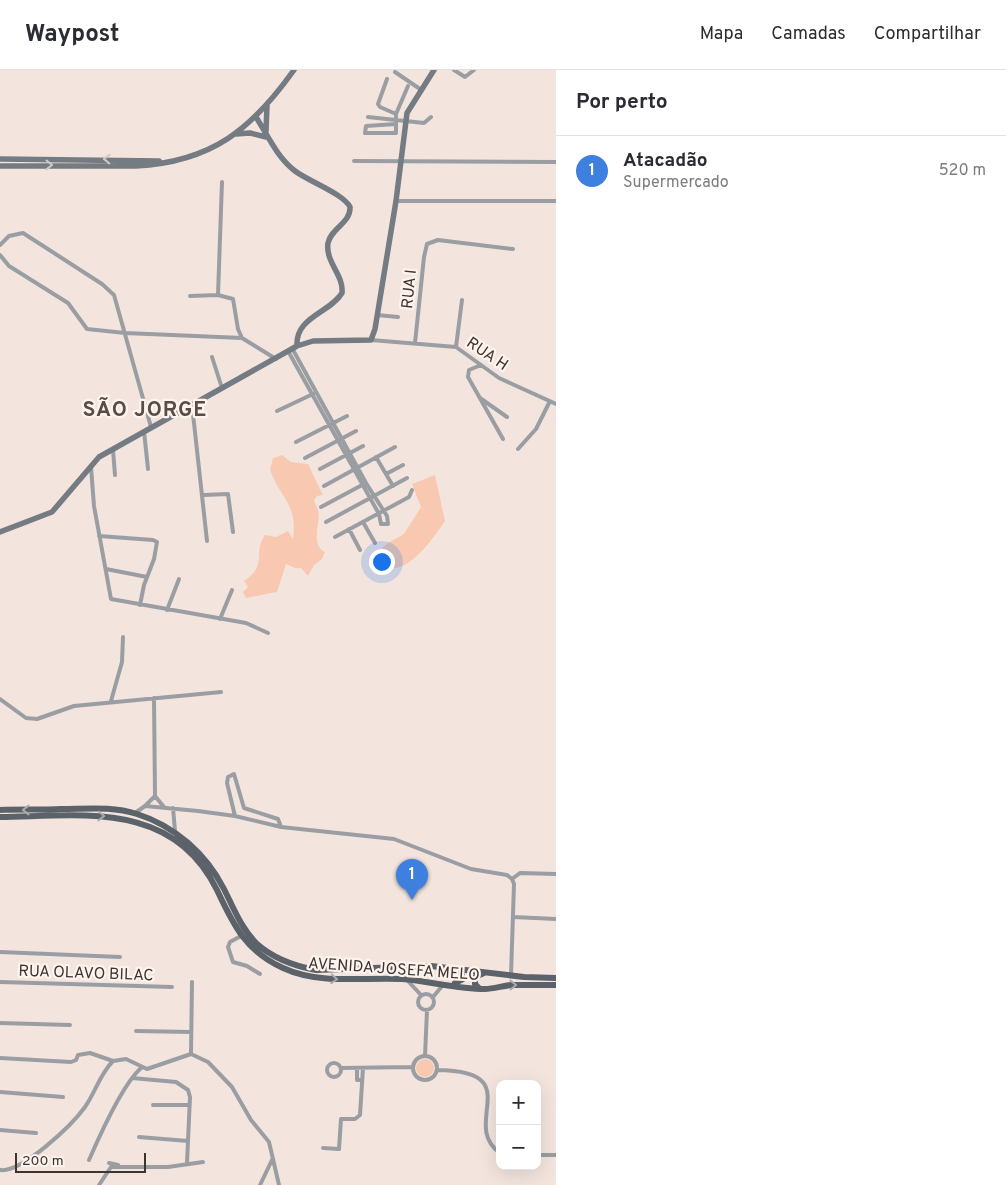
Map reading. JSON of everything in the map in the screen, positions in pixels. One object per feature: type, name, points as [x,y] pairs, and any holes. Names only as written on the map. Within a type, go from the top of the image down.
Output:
[{"type":"main road","name":"AVENIDA JOSEFA MELO","points":[[0,810],[105,808],[135,813],[158,822],[176,833],[206,861],[220,882],[245,930],[258,944],[288,963],[316,970],[401,965],[460,968],[511,975],[556,978]]},
{"type":"main road","name":"AVENIDA JOSEFA MELO","points":[[0,817],[106,816],[134,820],[155,828],[181,845],[203,868],[241,936],[268,960],[297,974],[337,979],[427,981],[479,988],[511,985],[556,985]]},
{"type":"main road","points":[[445,984],[462,981],[463,976],[460,968]]},
{"type":"main road","points":[[479,988],[475,984],[477,974],[496,973]]},
{"type":"street","points":[[0,166],[120,166],[173,162],[200,155],[236,134],[255,119],[294,70]]},
{"type":"street","points":[[0,532],[52,512],[90,465],[112,450],[293,348],[307,342],[371,340],[396,201],[405,122],[410,104],[434,70]]},
{"type":"street","points":[[454,70],[465,77],[474,70]]},
{"type":"street","points":[[395,72],[420,89]]},
{"type":"street","points":[[387,79],[378,104],[380,107],[396,114]]},
{"type":"street","points":[[408,86],[396,114],[396,122],[396,133],[365,133],[366,126],[396,122],[424,123],[431,117]]},
{"type":"street","points":[[267,106],[265,123],[267,137]]},
{"type":"street","points":[[368,117],[396,122]]},
{"type":"street","points":[[255,119],[280,157],[295,171],[343,198],[350,207],[349,217],[333,231],[328,245],[329,258],[340,280],[342,293],[330,306],[310,318],[300,332],[293,348],[313,391],[380,512]]},
{"type":"street","points":[[236,134],[250,133],[267,137]]},
{"type":"street","points":[[0,160],[100,159],[173,162]]},
{"type":"street","points":[[354,161],[556,162]]},
{"type":"street","points":[[218,295],[222,182]]},
{"type":"street","points":[[396,201],[556,201]]},
{"type":"street","points":[[0,245],[9,236],[23,233],[102,284],[114,295],[151,427]]},
{"type":"street","name":"RUA I","points":[[415,343],[425,250],[432,241],[513,250]]},
{"type":"street","points":[[0,255],[9,266],[68,303],[87,329],[125,333],[242,338],[276,359]]},
{"type":"street","points":[[190,296],[218,295],[233,299],[238,329],[242,338]]},
{"type":"street","points":[[456,347],[462,300]]},
{"type":"street","points":[[377,315],[398,317]]},
{"type":"street","points":[[300,332],[307,342]]},
{"type":"street","points":[[293,348],[300,332]]},
{"type":"street","name":"RUA H","points":[[371,340],[456,347],[499,378],[556,404]]},
{"type":"street","points":[[212,357],[222,388]]},
{"type":"street","points":[[481,365],[468,372],[479,397],[503,439]]},
{"type":"street","points":[[277,411],[313,391]]},
{"type":"street","points":[[479,397],[507,416]]},
{"type":"street","points":[[518,449],[536,429],[550,401]]},
{"type":"street","points":[[192,405],[208,541]]},
{"type":"street","points":[[296,442],[347,416]]},
{"type":"street","points":[[144,431],[148,469]]},
{"type":"street","points":[[305,458],[356,431]]},
{"type":"street","points":[[320,469],[363,446]]},
{"type":"street","points":[[324,486],[395,448]]},
{"type":"street","points":[[112,450],[115,475]]},
{"type":"street","points":[[376,457],[393,486]]},
{"type":"street","points":[[90,465],[99,536],[110,599],[251,624],[268,633]]},
{"type":"street","points":[[386,474],[403,465]]},
{"type":"street","points":[[326,522],[407,478]]},
{"type":"street","points":[[321,507],[364,484]]},
{"type":"street","points":[[335,536],[409,497],[412,490]]},
{"type":"street","points":[[204,495],[228,494],[233,532]]},
{"type":"street","points":[[364,522],[375,542]]},
{"type":"street","points":[[349,529],[360,550]]},
{"type":"street","points":[[99,536],[153,540],[157,542],[157,548],[140,605]]},
{"type":"street","points":[[106,569],[147,577]]},
{"type":"street","points":[[167,610],[179,579]]},
{"type":"street","points":[[220,620],[232,590]]},
{"type":"street","points":[[111,701],[122,662],[123,637]]},
{"type":"street","points":[[0,699],[26,718],[34,719],[74,706],[221,692]]},
{"type":"street","points":[[154,698],[155,796],[164,808]]},
{"type":"street","points":[[235,816],[227,783],[228,777],[234,774],[244,808],[264,812],[278,819],[281,827]]},
{"type":"street","points":[[135,813],[155,796]]},
{"type":"street","points":[[145,806],[235,816],[281,827],[394,839],[471,869],[507,875],[512,880],[511,975]]},
{"type":"street","points":[[173,808],[176,833]]},
{"type":"street","points":[[512,880],[520,873],[556,874]]},
{"type":"street","points":[[513,917],[556,919]]},
{"type":"street","points":[[241,936],[230,942],[228,947],[233,962],[246,966],[260,974]]},
{"type":"street","points":[[0,952],[120,957]]},
{"type":"street","points":[[406,980],[427,995],[434,1004],[427,1010],[425,1056]]},
{"type":"street","points":[[427,981],[427,995]]},
{"type":"street","name":"RUA OLAVO BILAC","points":[[0,982],[172,987]]},
{"type":"street","points":[[191,1054],[192,982]]},
{"type":"street","points":[[427,1010],[421,1008],[418,1004],[427,995],[445,984]]},
{"type":"street","points":[[0,1023],[70,1025]]},
{"type":"street","points":[[136,1030],[191,1032]]},
{"type":"street","points":[[0,1058],[71,1062],[76,1060],[78,1054],[84,1053],[113,1061],[126,1059],[141,1068],[152,1069],[191,1054],[208,1062],[232,1087],[251,1120],[269,1142],[279,1185]]},
{"type":"street","points":[[425,1056],[434,1060],[437,1070],[433,1076],[423,1080],[414,1074],[412,1067],[415,1060],[425,1056]]},
{"type":"street","points":[[0,1170],[8,1170],[16,1166],[41,1150],[67,1128],[87,1104],[102,1073],[113,1061]]},
{"type":"street","points":[[341,1068],[412,1067]]},
{"type":"street","points":[[89,1160],[102,1130],[132,1078],[141,1068]]},
{"type":"street","points":[[357,1068],[357,1080],[362,1080]]},
{"type":"street","points":[[323,1148],[339,1149],[342,1119],[355,1119],[360,1115],[363,1068]]},
{"type":"street","points":[[437,1070],[458,1070],[473,1074],[484,1082],[487,1092],[487,1131],[492,1145],[496,1149]]},
{"type":"street","points":[[132,1078],[180,1084],[188,1090],[187,1163]]},
{"type":"street","points":[[0,1092],[63,1097]]},
{"type":"street","points":[[153,1105],[189,1105]]},
{"type":"street","points":[[0,1130],[36,1133]]},
{"type":"street","points":[[139,1137],[188,1141]]},
{"type":"street","points":[[541,1155],[556,1155]]},
{"type":"street","points":[[260,1185],[272,1160]]},
{"type":"street","points":[[99,1185],[111,1167],[168,1166],[203,1162]]},
{"type":"street","points":[[109,1163],[127,1168]]},
{"type":"shaded area","points":[[282,455],[291,462],[308,464],[323,495],[317,496],[314,500],[319,515],[317,541],[318,545],[325,552],[322,559],[314,565],[308,576],[301,568],[295,568],[286,564],[277,592],[246,598],[243,592],[248,587],[244,581],[256,569],[261,541],[265,535],[276,537],[288,531],[293,539],[294,527],[291,509],[270,470],[273,458]]},
{"type":"shaded area","points":[[435,475],[445,521],[428,545],[412,560],[395,568],[386,567],[379,551],[388,543],[404,534],[421,507],[412,484]]},
{"type":"shaded area","points":[[421,1059],[429,1059],[434,1064],[432,1075],[421,1077],[416,1072],[416,1064]]},
{"type":"place","name":"Atacadão","points":[[412,900]]},
{"type":"district","name":"SÃO JORGE","points":[[145,409]]}]
